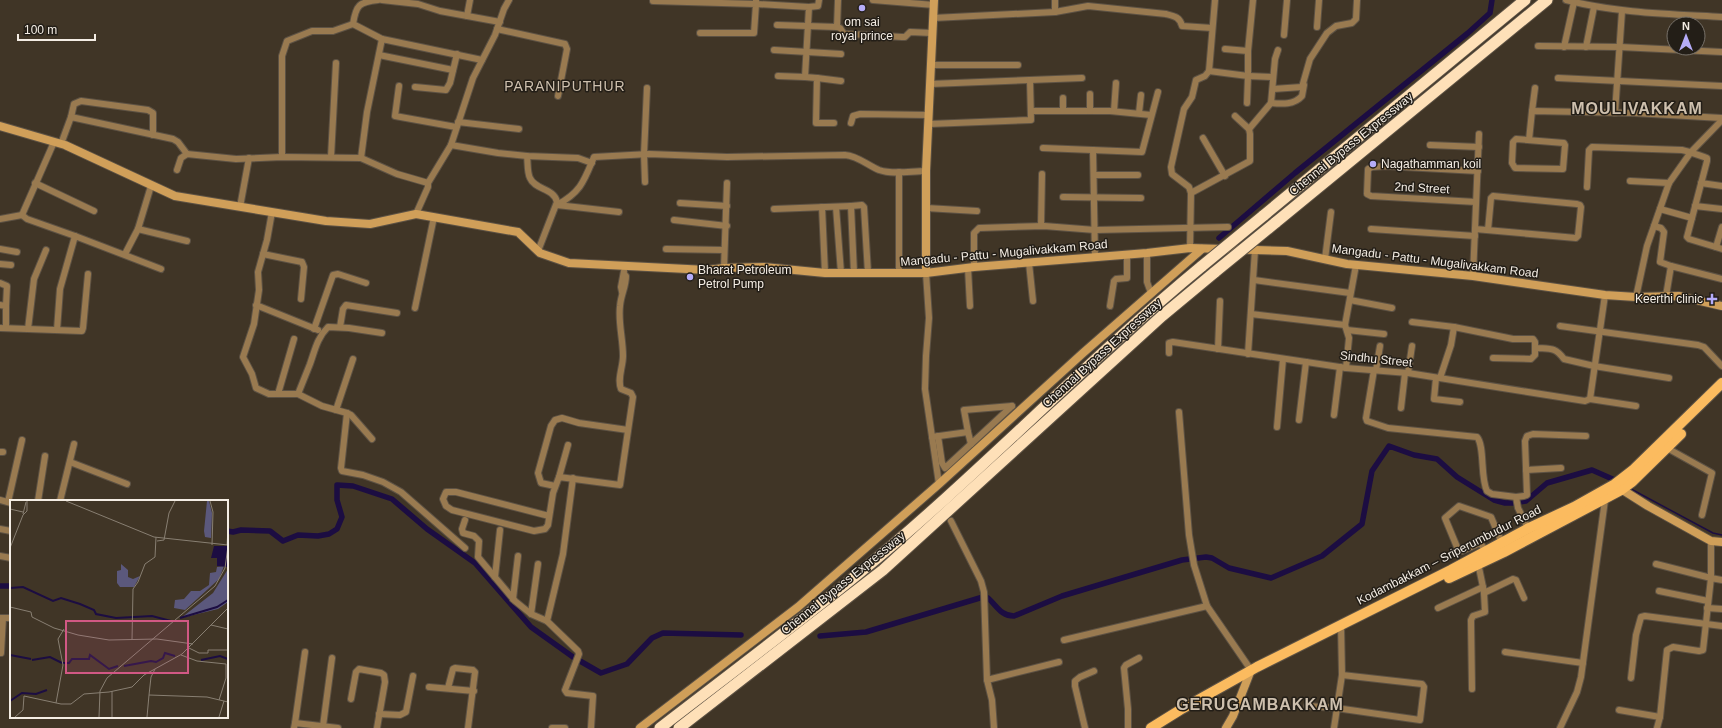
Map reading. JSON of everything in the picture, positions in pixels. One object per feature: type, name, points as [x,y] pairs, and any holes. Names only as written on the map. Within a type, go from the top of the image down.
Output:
[{"type":"highway","name":"Chennai Bypass Expressway","points":[[660,728],[858,574],[943,500],[1149,310],[1525,0]]},
{"type":"highway","name":"Chennai Bypass Expressway","points":[[679,728],[883,570],[1162,316],[1547,0]]},
{"type":"main road","name":"Kodambakkam – Sriperumbudur Road","points":[[1477,560],[1486,551],[1502,543],[1605,500],[1633,470],[1722,383]]},
{"type":"main road","name":"Kodambakkam – Sriperumbudur Road","points":[[1151,728],[1166,720],[1184,714],[1250,674],[1477,560],[1504,552],[1530,532],[1574,507],[1632,482],[1667,448],[1722,390]]},
{"type":"street","points":[[353,24],[356,8],[360,4],[378,0]]},
{"type":"street","points":[[382,0],[418,4],[440,11],[500,22]]},
{"type":"street","points":[[468,16],[470,0]]},
{"type":"street","points":[[416,214],[428,187],[428,183],[450,145],[464,101],[482,60],[489,48],[509,0]]},
{"type":"street","points":[[646,0],[756,2],[809,7],[818,6],[819,0]]},
{"type":"street","points":[[837,27],[838,0]]},
{"type":"street","points":[[873,0],[934,2],[926,171],[926,273],[929,318],[924,377],[935,436],[942,463],[945,468],[971,444],[1012,406],[964,410],[971,444]]},
{"type":"street","points":[[1055,0],[1055,12]]},
{"type":"street","points":[[1116,0],[1116,8]]},
{"type":"street","points":[[1190,248],[1191,193],[1189,187],[1172,174],[1171,167],[1184,109],[1192,97],[1196,80],[1205,76],[1209,70],[1215,0]]},
{"type":"street","points":[[1247,103],[1248,51],[1253,0]]},
{"type":"street","points":[[1284,35],[1287,0]]},
{"type":"street","points":[[1317,27],[1319,0]]},
{"type":"street","points":[[1271,103],[1283,104],[1296,101],[1302,96],[1310,59],[1328,33],[1336,26],[1352,23],[1356,19],[1358,13],[1357,0]]},
{"type":"street","points":[[1566,0],[1594,7],[1622,11],[1722,17]]},
{"type":"street","points":[[700,33],[754,33],[756,2]]},
{"type":"street","points":[[1564,47],[1574,2]]},
{"type":"street","points":[[933,18],[1055,12],[1088,3],[1166,14],[1176,17],[1181,22],[1182,26],[1212,28]]},
{"type":"street","points":[[805,77],[809,7]]},
{"type":"street","points":[[1586,47],[1594,7]]},
{"type":"street","points":[[1615,113],[1622,11]]},
{"type":"street","points":[[282,157],[282,56],[287,41],[312,31],[333,31],[353,24],[382,39],[482,60]]},
{"type":"street","points":[[777,25],[837,27],[840,28],[844,34],[902,37],[910,32],[932,33]]},
{"type":"street","points":[[497,29],[565,44],[567,49],[558,96]]},
{"type":"street","points":[[361,158],[367,112],[382,39]]},
{"type":"street","points":[[1538,46],[1620,47],[1722,52]]},
{"type":"street","points":[[1225,49],[1248,51]]},
{"type":"street","points":[[774,50],[841,54]]},
{"type":"street","points":[[1249,129],[1271,103],[1275,59],[1278,50]]},
{"type":"street","points":[[415,87],[446,90],[450,83],[457,54]]},
{"type":"street","points":[[379,55],[453,70]]},
{"type":"street","points":[[331,157],[336,63]]},
{"type":"street","points":[[931,65],[1018,65]]},
{"type":"street","points":[[1209,70],[1248,76],[1273,77]]},
{"type":"street","points":[[778,76],[841,81]]},
{"type":"street","points":[[817,78],[816,122],[834,123]]},
{"type":"street","points":[[930,84],[1082,78]]},
{"type":"street","points":[[1558,78],[1722,86]]},
{"type":"street","points":[[929,124],[1031,120],[1030,80]]},
{"type":"street","points":[[1114,111],[1116,84]]},
{"type":"street","points":[[1273,89],[1299,88],[1304,85]]},
{"type":"street","points":[[399,86],[395,116],[457,124],[519,128]]},
{"type":"street","points":[[645,182],[644,154],[647,88]]},
{"type":"street","points":[[1529,140],[1535,88]]},
{"type":"street","points":[[1043,148],[1142,152],[1158,92]]},
{"type":"street","points":[[1090,94],[1090,111]]},
{"type":"street","points":[[1139,113],[1141,96]]},
{"type":"street","points":[[1063,98],[1063,111]]},
{"type":"street","points":[[22,215],[35,184],[71,118],[74,104],[81,101],[148,110],[153,113],[153,135]]},
{"type":"street","points":[[1031,112],[1114,111],[1151,115]]},
{"type":"street","points":[[1532,112],[1615,113],[1722,119]]},
{"type":"street","points":[[851,123],[853,116],[860,114],[928,115]]},
{"type":"street","points":[[1191,193],[1225,176],[1250,161],[1249,129],[1235,116]]},
{"type":"street","points":[[71,118],[172,139],[178,142],[187,154]]},
{"type":"street","points":[[1636,297],[1647,246],[1669,183],[1691,152],[1722,119]]},
{"type":"street","name":"Mangadu - Pattu - Mugalivakkam Road","points":[[0,126],[57,143],[175,196],[326,221],[370,224],[416,214],[518,232],[538,251],[569,263],[624,270],[707,270],[764,267],[824,273],[926,273],[1202,248],[1287,251],[1356,266],[1473,276],[1605,296],[1679,296],[1722,306]]},
{"type":"street","points":[[1473,276],[1479,134]]},
{"type":"street","points":[[1203,138],[1225,176]]},
{"type":"street","points":[[1516,139],[1529,140],[1564,142],[1563,168],[1515,168],[1512,163],[1513,142],[1516,139]]},
{"type":"street","points":[[450,145],[527,156],[578,158],[592,163]]},
{"type":"street","points":[[1430,145],[1479,147]]},
{"type":"street","points":[[1588,187],[1589,150],[1592,147],[1691,152],[1707,160],[1688,238],[1719,248],[1722,227]]},
{"type":"street","points":[[1093,150],[1095,257]]},
{"type":"street","points":[[177,170],[181,158],[187,154],[236,159],[282,157],[361,158],[397,174],[428,183]]},
{"type":"street","points":[[557,205],[576,192],[585,180],[594,157],[644,154],[727,157],[845,155],[853,156],[880,170],[899,172],[926,171]]},
{"type":"street","points":[[527,156],[531,181],[554,195],[556,197],[557,205],[538,251]]},
{"type":"street","points":[[240,207],[249,158]]},
{"type":"street","name":"2nd Street","points":[[1476,202],[1371,196],[1367,194],[1368,169],[1372,167],[1405,166],[1478,171]]},
{"type":"street","points":[[899,172],[899,273]]},
{"type":"street","points":[[1041,226],[1042,174]]},
{"type":"street","points":[[1094,175],[1138,175]]},
{"type":"street","points":[[1630,181],[1669,183]]},
{"type":"street","points":[[724,268],[724,250],[727,226],[727,183]]},
{"type":"street","points":[[35,184],[94,211]]},
{"type":"street","points":[[1701,184],[1722,186]]},
{"type":"street","points":[[125,254],[138,229],[151,186]]},
{"type":"street","points":[[1063,196],[1141,198]]},
{"type":"street","points":[[1475,229],[1576,238],[1578,236],[1581,207],[1577,204],[1493,196],[1491,198],[1488,230]]},
{"type":"street","points":[[680,203],[727,206]]},
{"type":"street","points":[[557,205],[619,212]]},
{"type":"street","points":[[774,209],[862,205],[864,207],[868,273]]},
{"type":"street","points":[[851,206],[854,273]]},
{"type":"street","points":[[1695,206],[1722,209]]},
{"type":"street","points":[[822,207],[824,273]]},
{"type":"street","points":[[836,207],[841,273]]},
{"type":"street","points":[[926,208],[977,211]]},
{"type":"street","points":[[1660,209],[1692,218]]},
{"type":"street","points":[[272,212],[258,272],[259,290],[254,324],[243,357],[252,374],[256,388],[269,394],[298,394],[322,406],[347,412],[372,439]]},
{"type":"street","points":[[1325,260],[1331,212]]},
{"type":"street","points":[[0,219],[22,215],[27,219],[125,254],[161,269]]},
{"type":"street","points":[[415,308],[434,217]]},
{"type":"street","points":[[674,220],[727,226]]},
{"type":"street","points":[[970,306],[974,233],[977,229],[1041,226],[1095,230],[1228,227]]},
{"type":"street","points":[[1654,226],[1661,228],[1664,232],[1660,262],[1722,279]]},
{"type":"street","points":[[138,229],[187,241]]},
{"type":"street","points":[[1371,229],[1475,236]]},
{"type":"street","points":[[57,330],[60,289],[75,236]]},
{"type":"street","points":[[640,728],[798,607],[939,484],[1202,248]]},
{"type":"street","points":[[0,249],[17,252]]},
{"type":"street","points":[[666,249],[724,250]]},
{"type":"street","points":[[28,329],[34,279],[46,250]]},
{"type":"street","points":[[1248,354],[1256,250]]},
{"type":"street","points":[[1147,253],[1147,282],[1151,293]]},
{"type":"street","points":[[263,254],[302,262],[304,267],[301,299]]},
{"type":"street","points":[[1110,306],[1114,281],[1127,277],[1127,255]]},
{"type":"street","points":[[1029,263],[1033,301]]},
{"type":"street","points":[[0,264],[11,266]]},
{"type":"street","points":[[1334,415],[1349,338],[1346,328],[1350,293],[1356,266]]},
{"type":"street","points":[[1666,296],[1671,266]]},
{"type":"street","points":[[559,477],[620,485],[633,397],[631,393],[621,389],[619,383],[623,354],[620,305],[622,276],[624,270]]},
{"type":"street","points":[[2,328],[79,332],[83,330],[88,274]]},
{"type":"street","points":[[314,329],[333,275],[338,274],[366,283]]},
{"type":"street","points":[[1254,280],[1350,293]]},
{"type":"street","points":[[0,283],[8,286],[3,305],[2,328],[0,332]]},
{"type":"street","points":[[1590,399],[1605,296]]},
{"type":"street","points":[[1350,300],[1392,308]]},
{"type":"street","points":[[1218,349],[1220,301]]},
{"type":"street","points":[[256,305],[323,332]]},
{"type":"street","points":[[340,328],[343,309],[346,305],[397,313]]},
{"type":"street","points":[[1251,314],[1384,334]]},
{"type":"street","points":[[1412,322],[1454,327],[1513,339],[1532,339],[1535,342],[1535,355],[1531,359],[1493,358]]},
{"type":"street","points":[[1560,326],[1698,345],[1704,347],[1722,366]]},
{"type":"street","points":[[298,394],[310,363],[313,349],[323,332],[328,327],[382,333]]},
{"type":"street","points":[[1454,327],[1451,345],[1438,378],[1434,399],[1460,402]]},
{"type":"street","points":[[278,394],[294,339]]},
{"type":"street","name":"Sindhu Street","points":[[1169,353],[1168,345],[1171,342],[1343,368],[1406,373],[1585,401],[1590,399],[1636,406]]},
{"type":"street","points":[[1380,346],[1366,418],[1367,421],[1388,428],[1477,437],[1480,443],[1486,491],[1492,494],[1516,498],[1527,494],[1525,441],[1529,435],[1586,436]]},
{"type":"street","points":[[1401,408],[1412,346]]},
{"type":"street","points":[[1536,348],[1554,349],[1559,352],[1564,359],[1594,366],[1669,378]]},
{"type":"street","points":[[336,410],[353,359]]},
{"type":"street","points":[[1277,427],[1284,359]]},
{"type":"street","points":[[1299,420],[1306,362]]},
{"type":"street","points":[[347,412],[341,465],[342,471],[363,475],[383,482],[401,492],[465,548]]},
{"type":"street","points":[[1179,412],[1191,554],[1207,606],[1250,674],[1233,716],[1226,728]]},
{"type":"street","points":[[555,486],[541,484],[538,473],[551,426],[555,420],[562,418],[579,423],[628,430]]},
{"type":"street","points":[[935,436],[968,432]]},
{"type":"street","points":[[935,436],[939,484]]},
{"type":"street","points":[[11,500],[22,440]]},
{"type":"street","points":[[60,500],[74,444]]},
{"type":"street","points":[[549,516],[456,492],[446,492],[443,499],[446,506],[452,510],[534,531],[545,529],[548,526],[555,486],[568,445]]},
{"type":"street","points":[[1667,448],[1712,473],[1702,515]]},
{"type":"street","points":[[38,500],[45,456]]},
{"type":"street","points":[[70,462],[128,484]]},
{"type":"street","points":[[1526,470],[1562,468]]},
{"type":"street","points":[[547,621],[563,554],[573,478]]},
{"type":"street","points":[[1618,487],[1711,541],[1722,542]]},
{"type":"street","points":[[1516,498],[1518,508],[1530,532]]},
{"type":"street","points":[[0,500],[10,503]]},
{"type":"street","points":[[1560,728],[1577,692],[1583,663],[1605,500]]},
{"type":"street","points":[[1486,551],[1480,543],[1466,550],[1460,550],[1457,547],[1445,518],[1459,506],[1491,517],[1502,543]]},
{"type":"street","points":[[465,520],[462,529],[464,533],[478,538],[478,557],[513,599],[531,614],[547,621],[575,647],[579,654],[565,690],[567,693],[593,696],[591,728]]},
{"type":"street","points":[[951,521],[982,581],[986,600],[987,680],[992,700],[994,728]]},
{"type":"street","points":[[0,529],[10,531]]},
{"type":"street","points":[[496,577],[500,530]]},
{"type":"street","points":[[1657,728],[1660,717],[1667,650],[1673,647],[1701,651],[1703,648],[1711,578],[1711,541]]},
{"type":"street","points":[[0,556],[10,558]]},
{"type":"street","points":[[513,599],[518,556]]},
{"type":"street","points":[[1472,689],[1471,620],[1473,616],[1484,612],[1483,590],[1477,560]]},
{"type":"street","points":[[531,614],[538,564]]},
{"type":"street","points":[[1656,564],[1722,580]]},
{"type":"street","points":[[1438,608],[1514,579],[1524,598]]},
{"type":"street","points":[[1659,591],[1708,601]]},
{"type":"street","points":[[1064,640],[1207,606]]},
{"type":"street","points":[[1708,608],[1722,609]]},
{"type":"street","points":[[1631,678],[1636,634],[1641,617],[1645,616],[1722,626]]},
{"type":"street","points":[[1,653],[2,618]]},
{"type":"street","points":[[1334,728],[1342,675],[1341,628]]},
{"type":"street","points":[[306,652],[295,725],[338,728]]},
{"type":"street","points":[[1505,652],[1583,663]]},
{"type":"street","points":[[323,726],[332,658]]},
{"type":"street","points":[[1128,728],[1128,709],[1124,668],[1126,665],[1139,658]]},
{"type":"street","points":[[987,680],[1059,662]]},
{"type":"street","points":[[351,699],[357,670],[361,668],[384,675],[385,682],[377,728]]},
{"type":"street","points":[[448,688],[451,670],[455,668],[474,670],[476,675],[468,728]]},
{"type":"street","points":[[1085,728],[1075,681],[1080,677],[1094,671]]},
{"type":"street","points":[[1342,675],[1422,684],[1424,687],[1420,728]]},
{"type":"street","points":[[380,714],[400,715],[406,712],[413,676]]},
{"type":"street","points":[[429,687],[474,691]]},
{"type":"street","points":[[1307,706],[1336,708],[1420,720]]},
{"type":"street","points":[[1619,710],[1660,717]]},
{"type":"street","points":[[552,728],[565,728]]},
{"type":"waterway","points":[[1219,238],[1295,173],[1468,33],[1490,13],[1492,0]]},
{"type":"waterway","points":[[820,636],[866,632],[983,597],[988,598],[1002,612],[1010,616],[1014,616],[1062,596],[1182,560],[1206,557],[1212,558],[1229,568],[1271,578],[1322,556],[1362,524],[1372,471],[1389,446],[1414,455],[1437,459],[1457,477],[1494,500],[1505,503],[1526,501],[1547,483],[1592,470],[1617,481]]},
{"type":"waterway","points":[[228,531],[270,531],[283,541],[298,535],[318,536],[329,534],[337,529],[342,517],[337,500],[337,485],[353,486],[392,499],[427,529],[475,563],[531,627],[573,657],[601,673],[627,664],[652,638],[663,633],[741,635]]},
{"type":"waterway","points":[[1631,489],[1713,533],[1722,535]]},
{"type":"waterway","points":[[0,586],[10,586]]},
{"type":"place","name":"om sai royal prince","points":[[862,8]]},
{"type":"place","name":"Nagathamman koil","points":[[1373,164]]},
{"type":"place","name":"Bharat Petroleum Petrol Pump","points":[[690,277]]},
{"type":"place","name":"Keerthi clinic","points":[[1712,299]]},
{"type":"district","name":"PARANIPUTHUR","points":[[565,86]]},
{"type":"district","name":"MOULIVAKKAM","points":[[1637,108]]},
{"type":"district","name":"GERUGAMBAKKAM","points":[[1260,704]]}]
